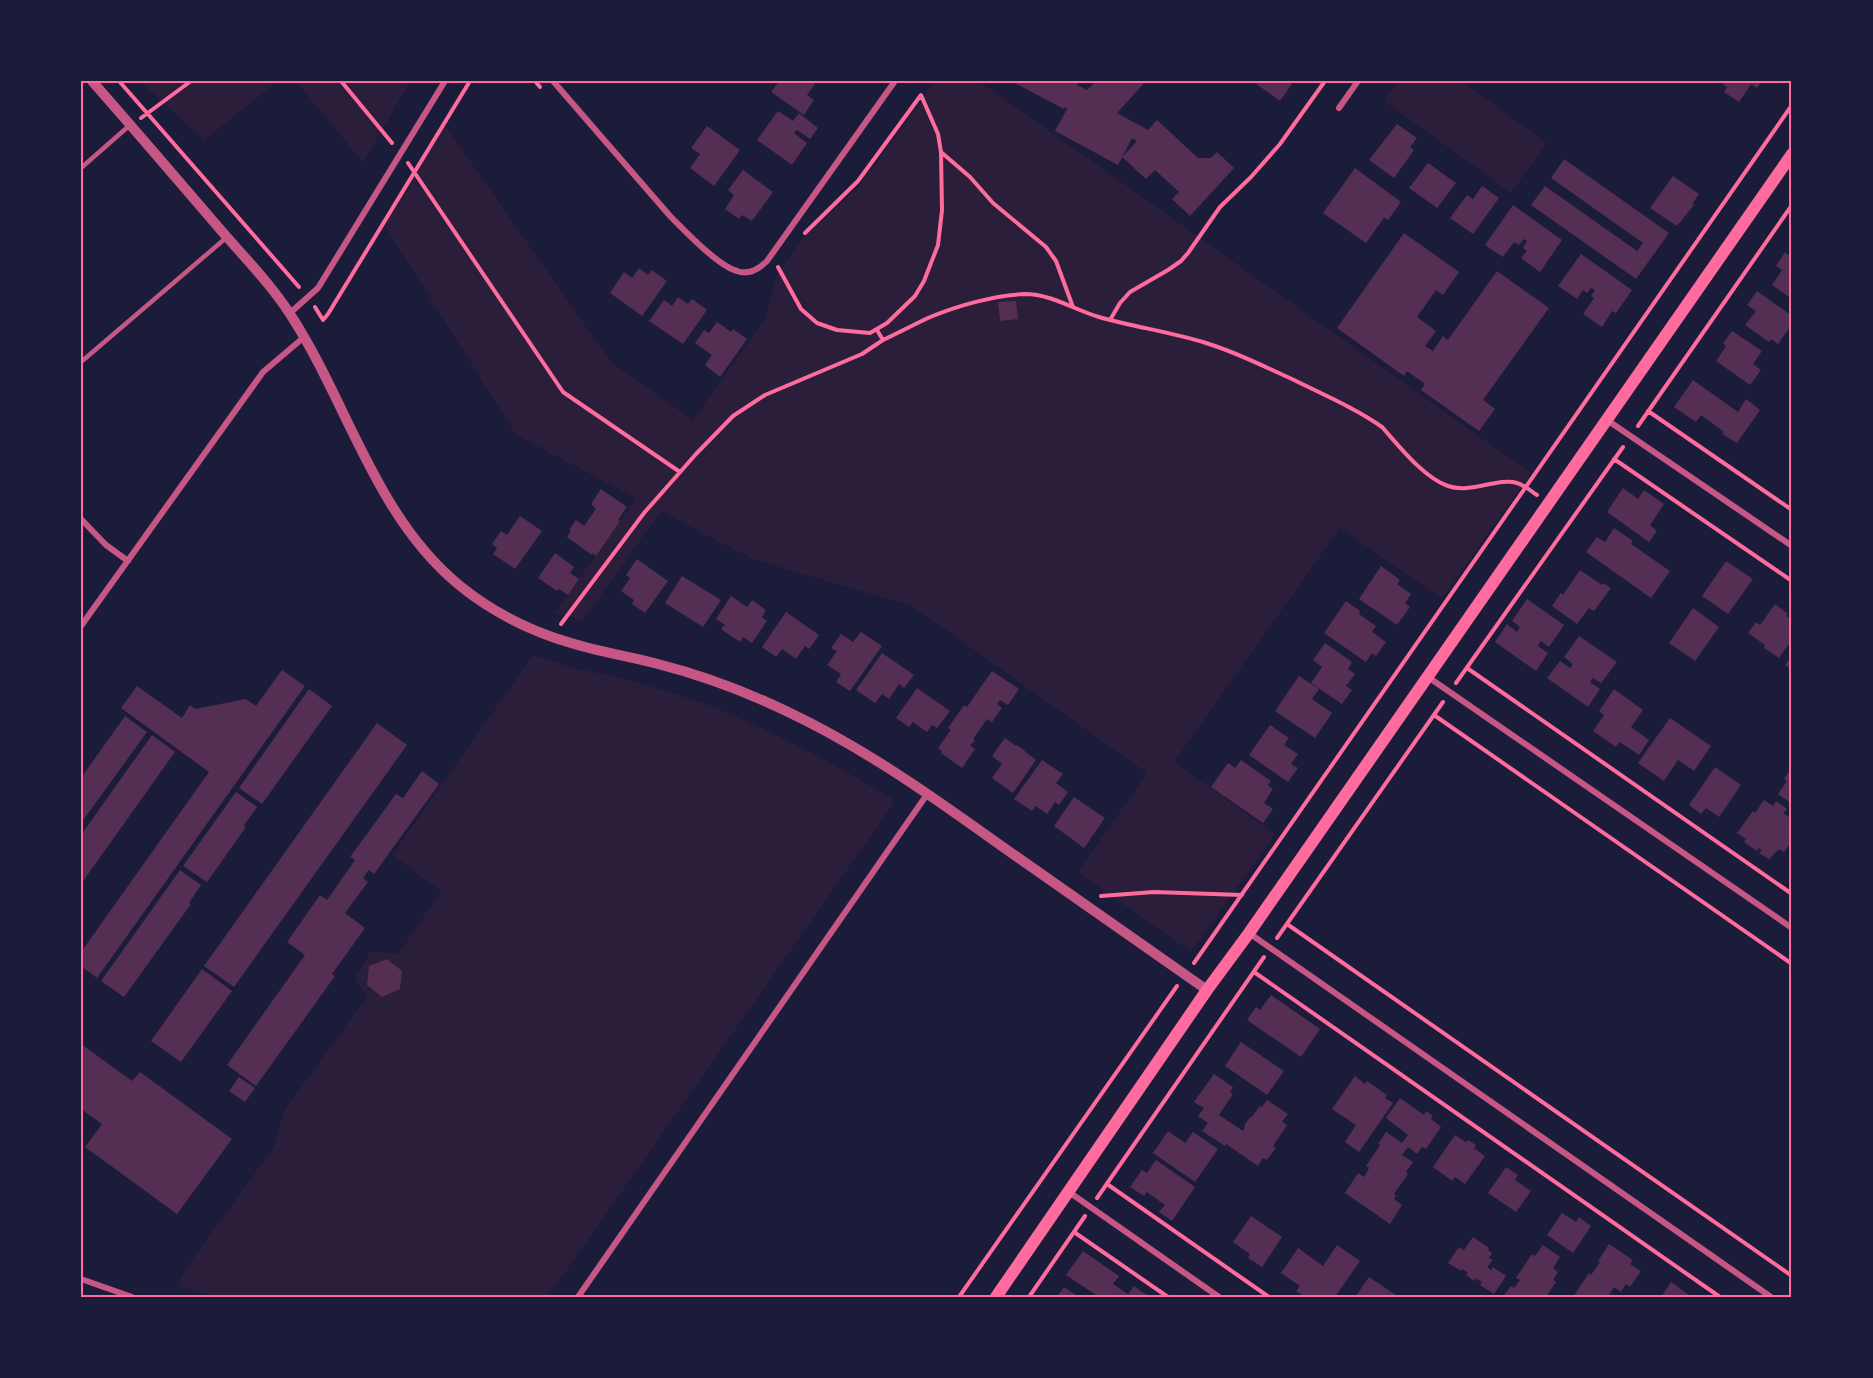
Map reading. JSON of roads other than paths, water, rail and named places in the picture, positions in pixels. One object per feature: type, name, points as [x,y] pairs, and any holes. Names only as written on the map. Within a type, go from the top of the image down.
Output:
[{"type":"main road","points":[[996,1297],[1207,990],[1792,154]]},
{"type":"street","points":[[92,81],[290,313],[404,525],[423,549],[458,584],[494,610],[553,637],[703,677],[781,708],[856,747],[928,794],[1207,990]]},
{"type":"street","points":[[290,313],[318,288],[445,81]]},
{"type":"street","points":[[553,81],[670,216],[727,267],[743,273],[757,269],[767,261],[895,81]]},
{"type":"street","points":[[1339,108],[1358,81]]},
{"type":"street","points":[[81,626],[262,372],[303,338]]},
{"type":"street","points":[[1607,420],[1792,546]]},
{"type":"street","points":[[81,519],[106,545],[128,561]]},
{"type":"street","points":[[1428,677],[1792,928]]},
{"type":"street","points":[[578,1297],[928,794]]},
{"type":"street","points":[[1249,933],[1771,1297]]},
{"type":"street","points":[[1069,1192],[1219,1297]]},
{"type":"street","points":[[81,1281],[132,1297]]},
{"type":"lane","points":[[81,168],[130,124]]},
{"type":"lane","points":[[81,362],[227,237]]}]
